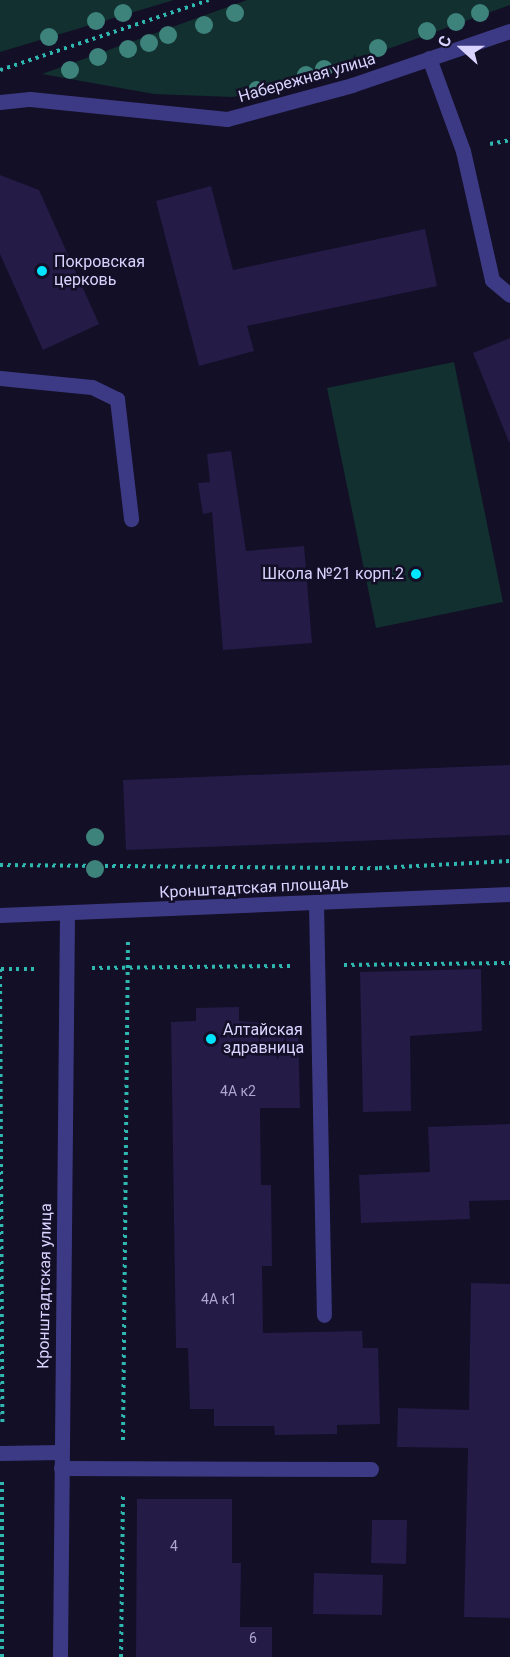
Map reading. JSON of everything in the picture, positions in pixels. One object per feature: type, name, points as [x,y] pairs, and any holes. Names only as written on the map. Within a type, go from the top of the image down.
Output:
[{"type":"street","name":"Набережная улица","points":[[0,102],[30,99],[227,119],[261,113],[510,31]]},
{"type":"street","points":[[429,58],[463,151],[492,280],[510,294]]},
{"type":"street","points":[[0,378],[92,387],[117,399],[131,519]]},
{"type":"street","name":"Кронштадтская площадь","points":[[0,915],[67,915],[510,894]]},
{"type":"street","points":[[316,903],[324,1315]]},
{"type":"street","name":"Кронштадтская улица","points":[[60,1657],[67,915]]},
{"type":"street","points":[[1,1453],[61,1452]]},
{"type":"street","points":[[61,1468],[371,1469]]},
{"type":"path","points":[[0,70],[209,0]]},
{"type":"path","points":[[0,865],[379,868],[510,861]]},
{"type":"path","points":[[121,1657],[128,912]]},
{"type":"path","points":[[82,968],[510,963]]},
{"type":"path","points":[[2,1657],[1,969],[47,969]]},
{"type":"green space","points":[[0,0],[174,0],[0,52]]},
{"type":"green space","points":[[247,0],[510,0],[510,5],[296,82],[233,97],[154,94],[42,74]]},
{"type":"green space","points":[[454,362],[503,602],[376,628],[327,388]]},
{"type":"building","name":"Покровская церковь","points":[[0,175],[39,190],[99,324],[43,350],[0,254]]},
{"type":"building","points":[[211,186],[233,270],[425,229],[437,286],[247,326],[254,351],[199,366],[156,201]]},
{"type":"building","points":[[510,338],[510,442],[509,442],[473,353]]},
{"type":"building","points":[[231,451],[246,551],[304,546],[312,643],[223,650],[212,512],[203,514],[198,483],[210,482],[207,454]]},
{"type":"building","points":[[510,765],[510,835],[126,850],[123,780]]},
{"type":"building","points":[[481,969],[482,1031],[410,1036],[411,1111],[363,1112],[360,972]]},
{"type":"building","points":[[239,1007],[239,1021],[298,1026],[300,1108],[260,1108],[261,1185],[271,1185],[272,1266],[262,1266],[263,1333],[362,1331],[363,1348],[378,1348],[380,1424],[337,1425],[337,1434],[275,1435],[274,1426],[214,1426],[214,1409],[190,1409],[188,1348],[176,1348],[171,1022],[196,1021],[196,1008]]},
{"type":"building","points":[[510,1124],[510,1200],[469,1201],[470,1219],[361,1223],[359,1175],[430,1172],[428,1127]]},
{"type":"building","points":[[471,1283],[510,1284],[510,1618],[464,1617],[468,1448],[397,1447],[398,1408],[469,1410]]},
{"type":"building","points":[[137,1499],[232,1499],[232,1563],[241,1563],[240,1627],[272,1627],[272,1657],[136,1657]]},
{"type":"building","points":[[372,1520],[407,1520],[406,1564],[371,1563]]},
{"type":"building","points":[[314,1573],[383,1575],[382,1615],[313,1614]]},
{"type":"place","name":"Покровская церковь","points":[[42,271]]},
{"type":"place","name":"Школа №21 корп.2","points":[[416,574]]},
{"type":"place","name":"Алтайская здравница","points":[[211,1039]]}]
